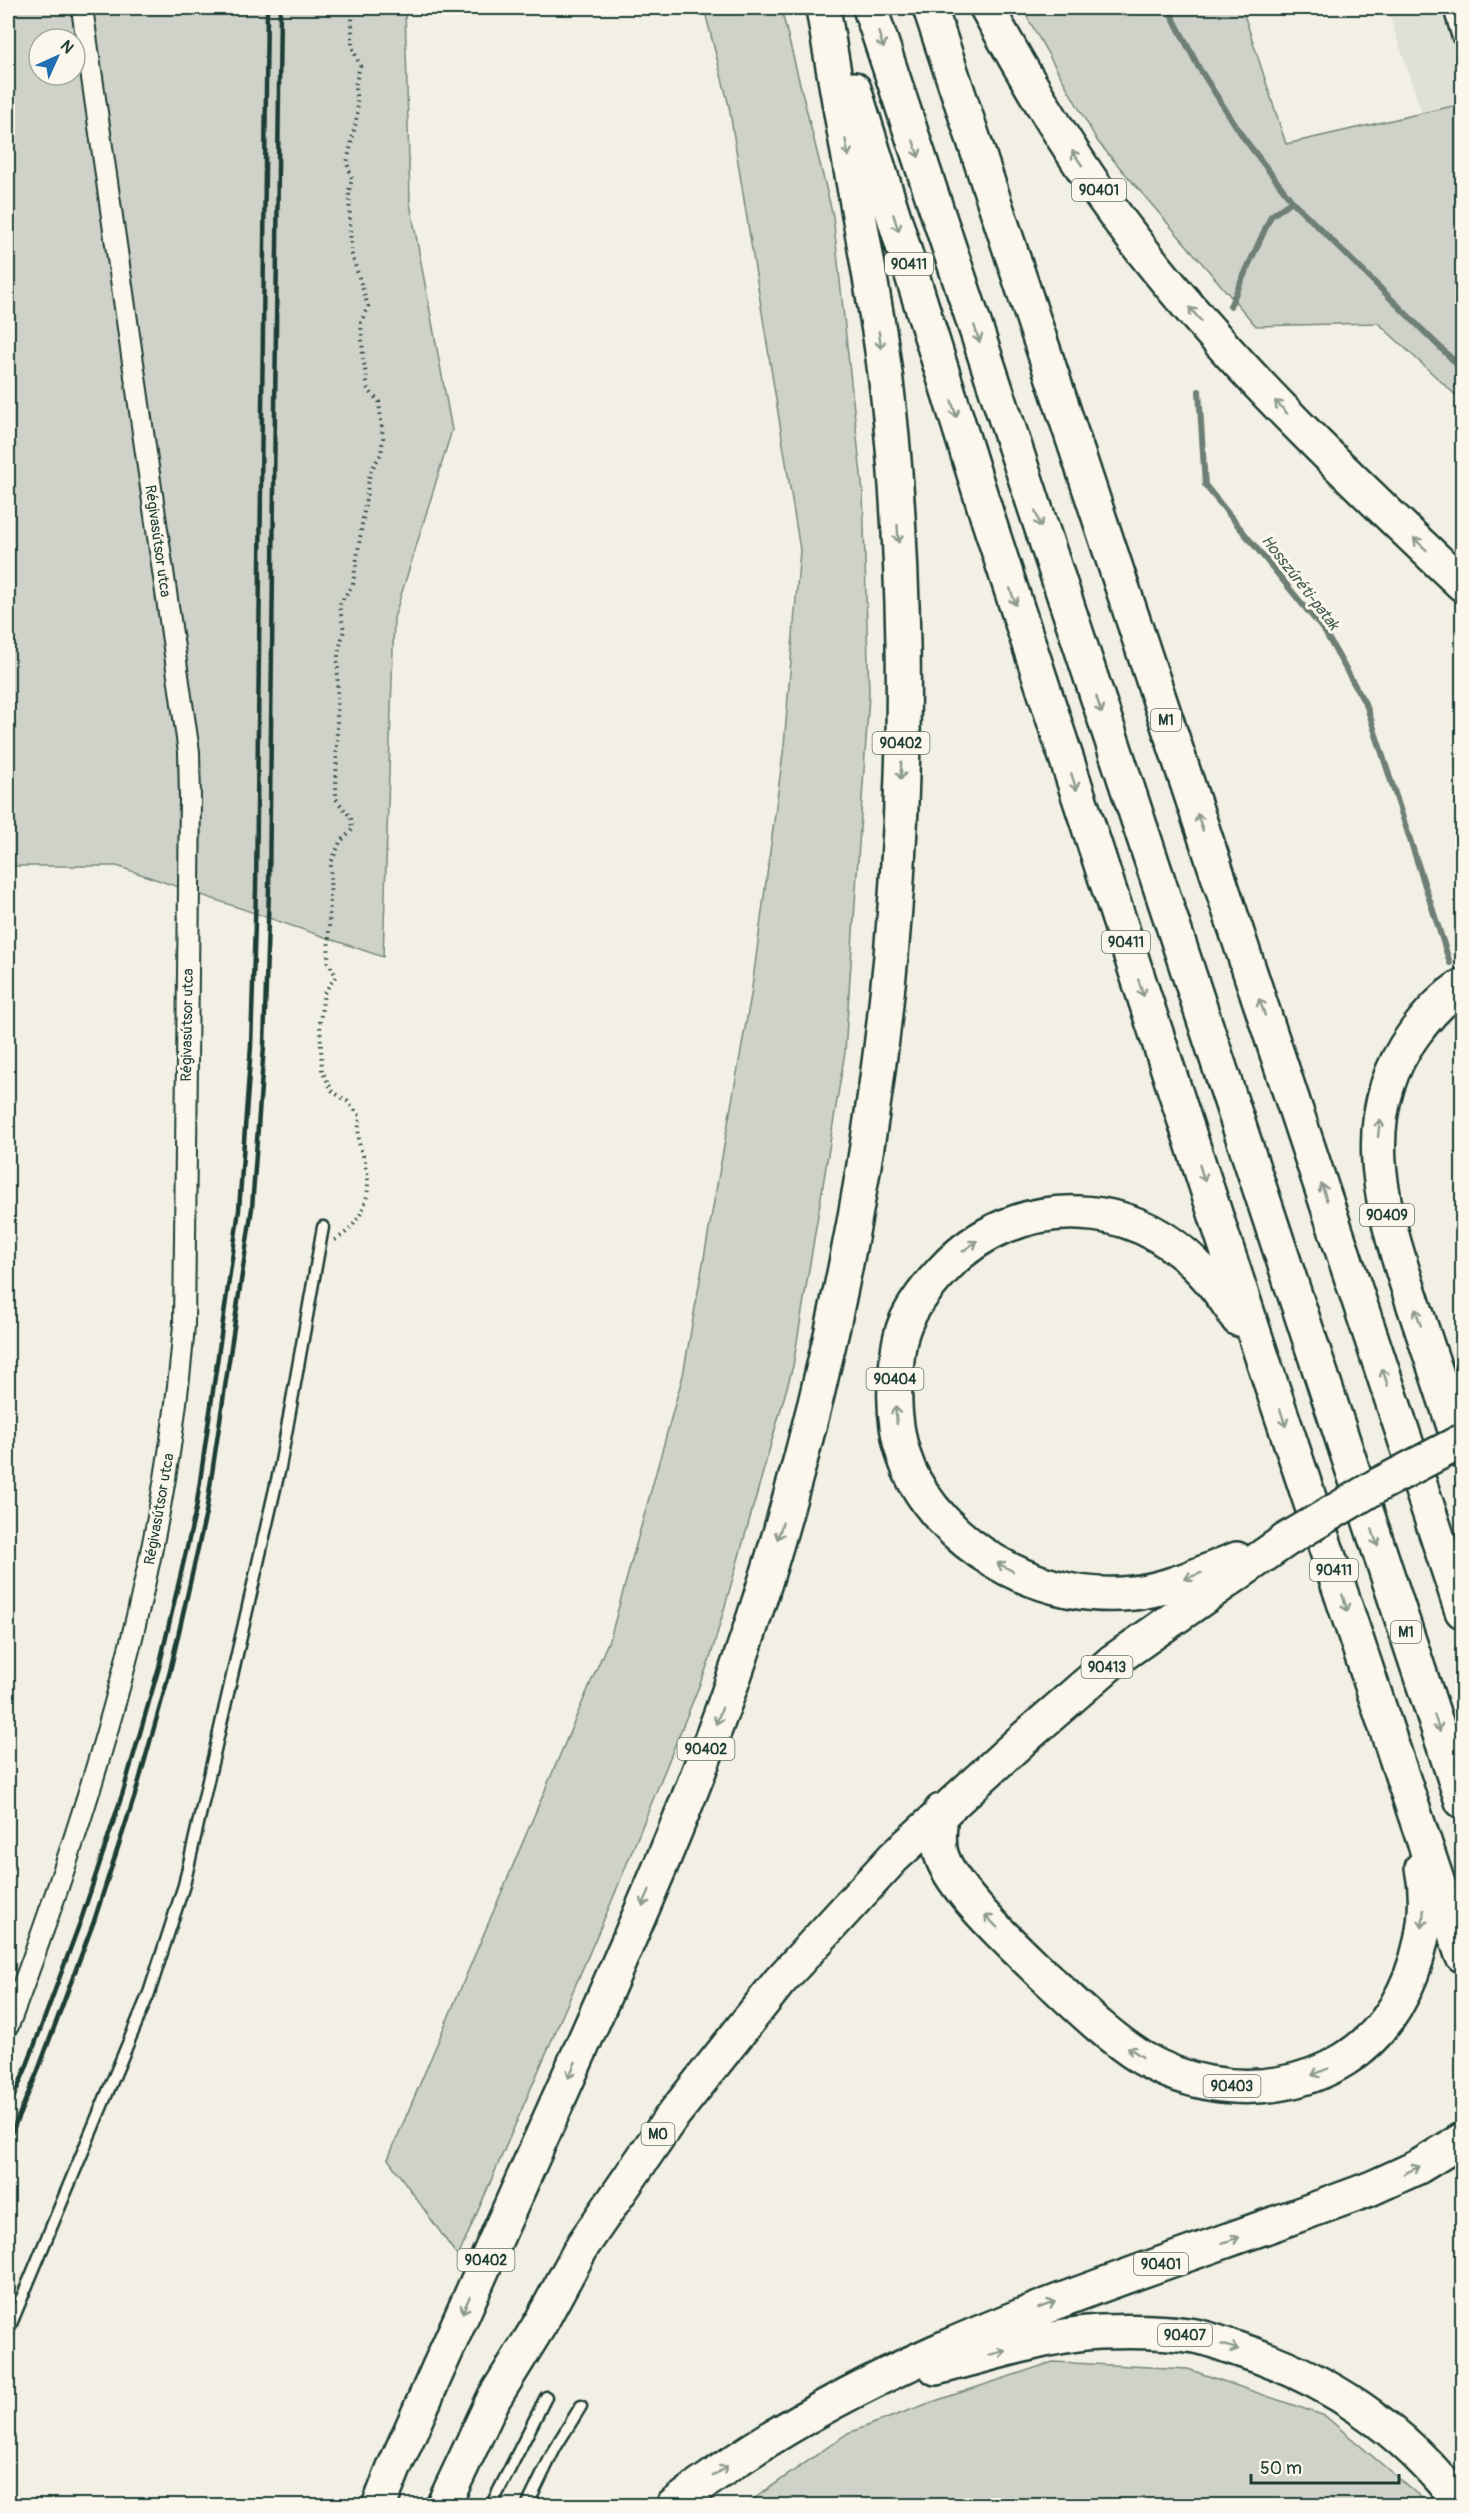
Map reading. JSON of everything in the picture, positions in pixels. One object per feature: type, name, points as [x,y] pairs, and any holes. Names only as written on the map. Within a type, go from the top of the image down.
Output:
[{"type":"highway","name":"90411","points":[[825,8],[988,522],[1462,1955]]},
{"type":"highway","name":"90402","points":[[380,2505],[394,2468],[596,2016],[676,1828],[733,1678],[796,1475],[824,1368],[857,1202],[886,1011],[900,830],[903,644],[894,464],[880,341],[825,8]]},
{"type":"highway","name":"M1","points":[[870,8],[1462,1801]]},
{"type":"highway","name":"M1","points":[[930,8],[1462,1611]]},
{"type":"highway","name":"90401","points":[[987,8],[1026,79],[1054,123],[1141,248],[1258,384],[1339,468],[1462,584]]},
{"type":"highway","name":"90409","points":[[1459,988],[1423,1020],[1391,1072],[1378,1128],[1378,1155],[1380,1182],[1392,1240],[1462,1452]]},
{"type":"highway","name":"90404","points":[[1264,1362],[1223,1294],[1188,1257],[1156,1234],[1126,1219],[1094,1213],[1058,1212],[1024,1218],[988,1234],[955,1257],[927,1287],[905,1324],[899,1347],[894,1392],[897,1426],[904,1455],[915,1482],[954,1531],[1004,1567],[1047,1584],[1071,1591],[1101,1594],[1167,1587],[1286,1540]]},
{"type":"highway","name":"90413","points":[[941,1811],[1113,1661],[1286,1540],[1380,1484],[1462,1441]]},
{"type":"highway","name":"90403","points":[[941,1811],[939,1836],[941,1855],[955,1883],[1027,1959],[1118,2041],[1143,2058],[1176,2075],[1206,2084],[1276,2085],[1317,2075],[1342,2062],[1389,2019],[1408,1984],[1424,1919],[1424,1879],[1403,1778]]},
{"type":"highway","name":"M0","points":[[443,2505],[494,2398],[540,2325],[583,2245],[646,2151],[779,1982],[894,1857],[941,1811]]},
{"type":"highway","name":"90401","points":[[674,2505],[758,2444],[859,2387],[1007,2320],[1273,2226],[1372,2188],[1418,2167],[1462,2140]]},
{"type":"highway","name":"90407","points":[[859,2387],[1071,2335],[1100,2332],[1196,2336],[1259,2355],[1335,2391],[1398,2436],[1427,2463],[1462,2505]]},
{"type":"street","name":"Régivasútsor utca","points":[[8,2026],[38,1947],[130,1652],[145,1587],[178,1396],[184,1325],[189,752],[82,8]]},
{"type":"lane","points":[[1449,8],[1458,38],[1462,37]]},
{"type":"lane","points":[[8,2331],[149,1993],[184,1885],[280,1467],[323,1227]]},
{"type":"lane","points":[[491,2505],[546,2397]]},
{"type":"lane","points":[[526,2505],[555,2448],[581,2406]]},
{"type":"path","points":[[319,1250],[348,1233],[362,1214],[367,1196],[367,1172],[358,1143],[360,1116],[347,1101],[333,1092],[322,1071],[320,1021],[324,993],[336,976],[328,962],[331,863],[340,842],[352,830],[351,818],[336,799],[338,653],[344,630],[339,605],[353,584],[370,472],[381,454],[383,438],[380,402],[368,389],[363,356],[361,323],[368,306],[351,252],[349,191],[352,178],[347,163],[358,111],[355,86],[360,66],[352,46],[351,8]]},
{"type":"shaded area","points":[[8,8],[405,8],[410,203],[452,430],[394,618],[383,957],[117,866],[8,866]]},
{"type":"shaded area","points":[[704,8],[781,8],[833,216],[863,493],[869,695],[845,1052],[793,1366],[710,1659],[611,1903],[458,2257],[388,2159],[611,1635],[683,1375],[751,995],[784,746],[800,550],[729,106]]},
{"type":"shaded area","points":[[1022,8],[1242,8],[1286,144],[1462,104],[1462,401],[1378,323],[1256,326],[1098,142]]},
{"type":"shaded area","points":[[1387,8],[1462,8],[1462,104],[1422,114]]},
{"type":"shaded area","points":[[1053,2362],[1188,2369],[1325,2416],[1430,2505],[745,2505],[848,2433],[932,2402]]},
{"type":"waterway","name":"Hosszúréti-patak","points":[[1168,8],[1199,68],[1243,137],[1292,201],[1462,369]]},
{"type":"waterway","name":"Hosszúréti-patak","points":[[1230,306],[1271,216],[1292,201]]},
{"type":"waterway","name":"Hosszúréti-patak","points":[[1199,391],[1205,485],[1325,632],[1367,707],[1450,963]]},
{"type":"railway","points":[[8,2110],[82,1917],[123,1792],[159,1667],[196,1509],[239,1210],[251,1046],[256,890],[267,8]]},
{"type":"railway","points":[[8,2141],[37,2073],[94,1921],[135,1795],[170,1671],[206,1513],[252,1208],[264,1046],[269,889],[280,8]]}]
